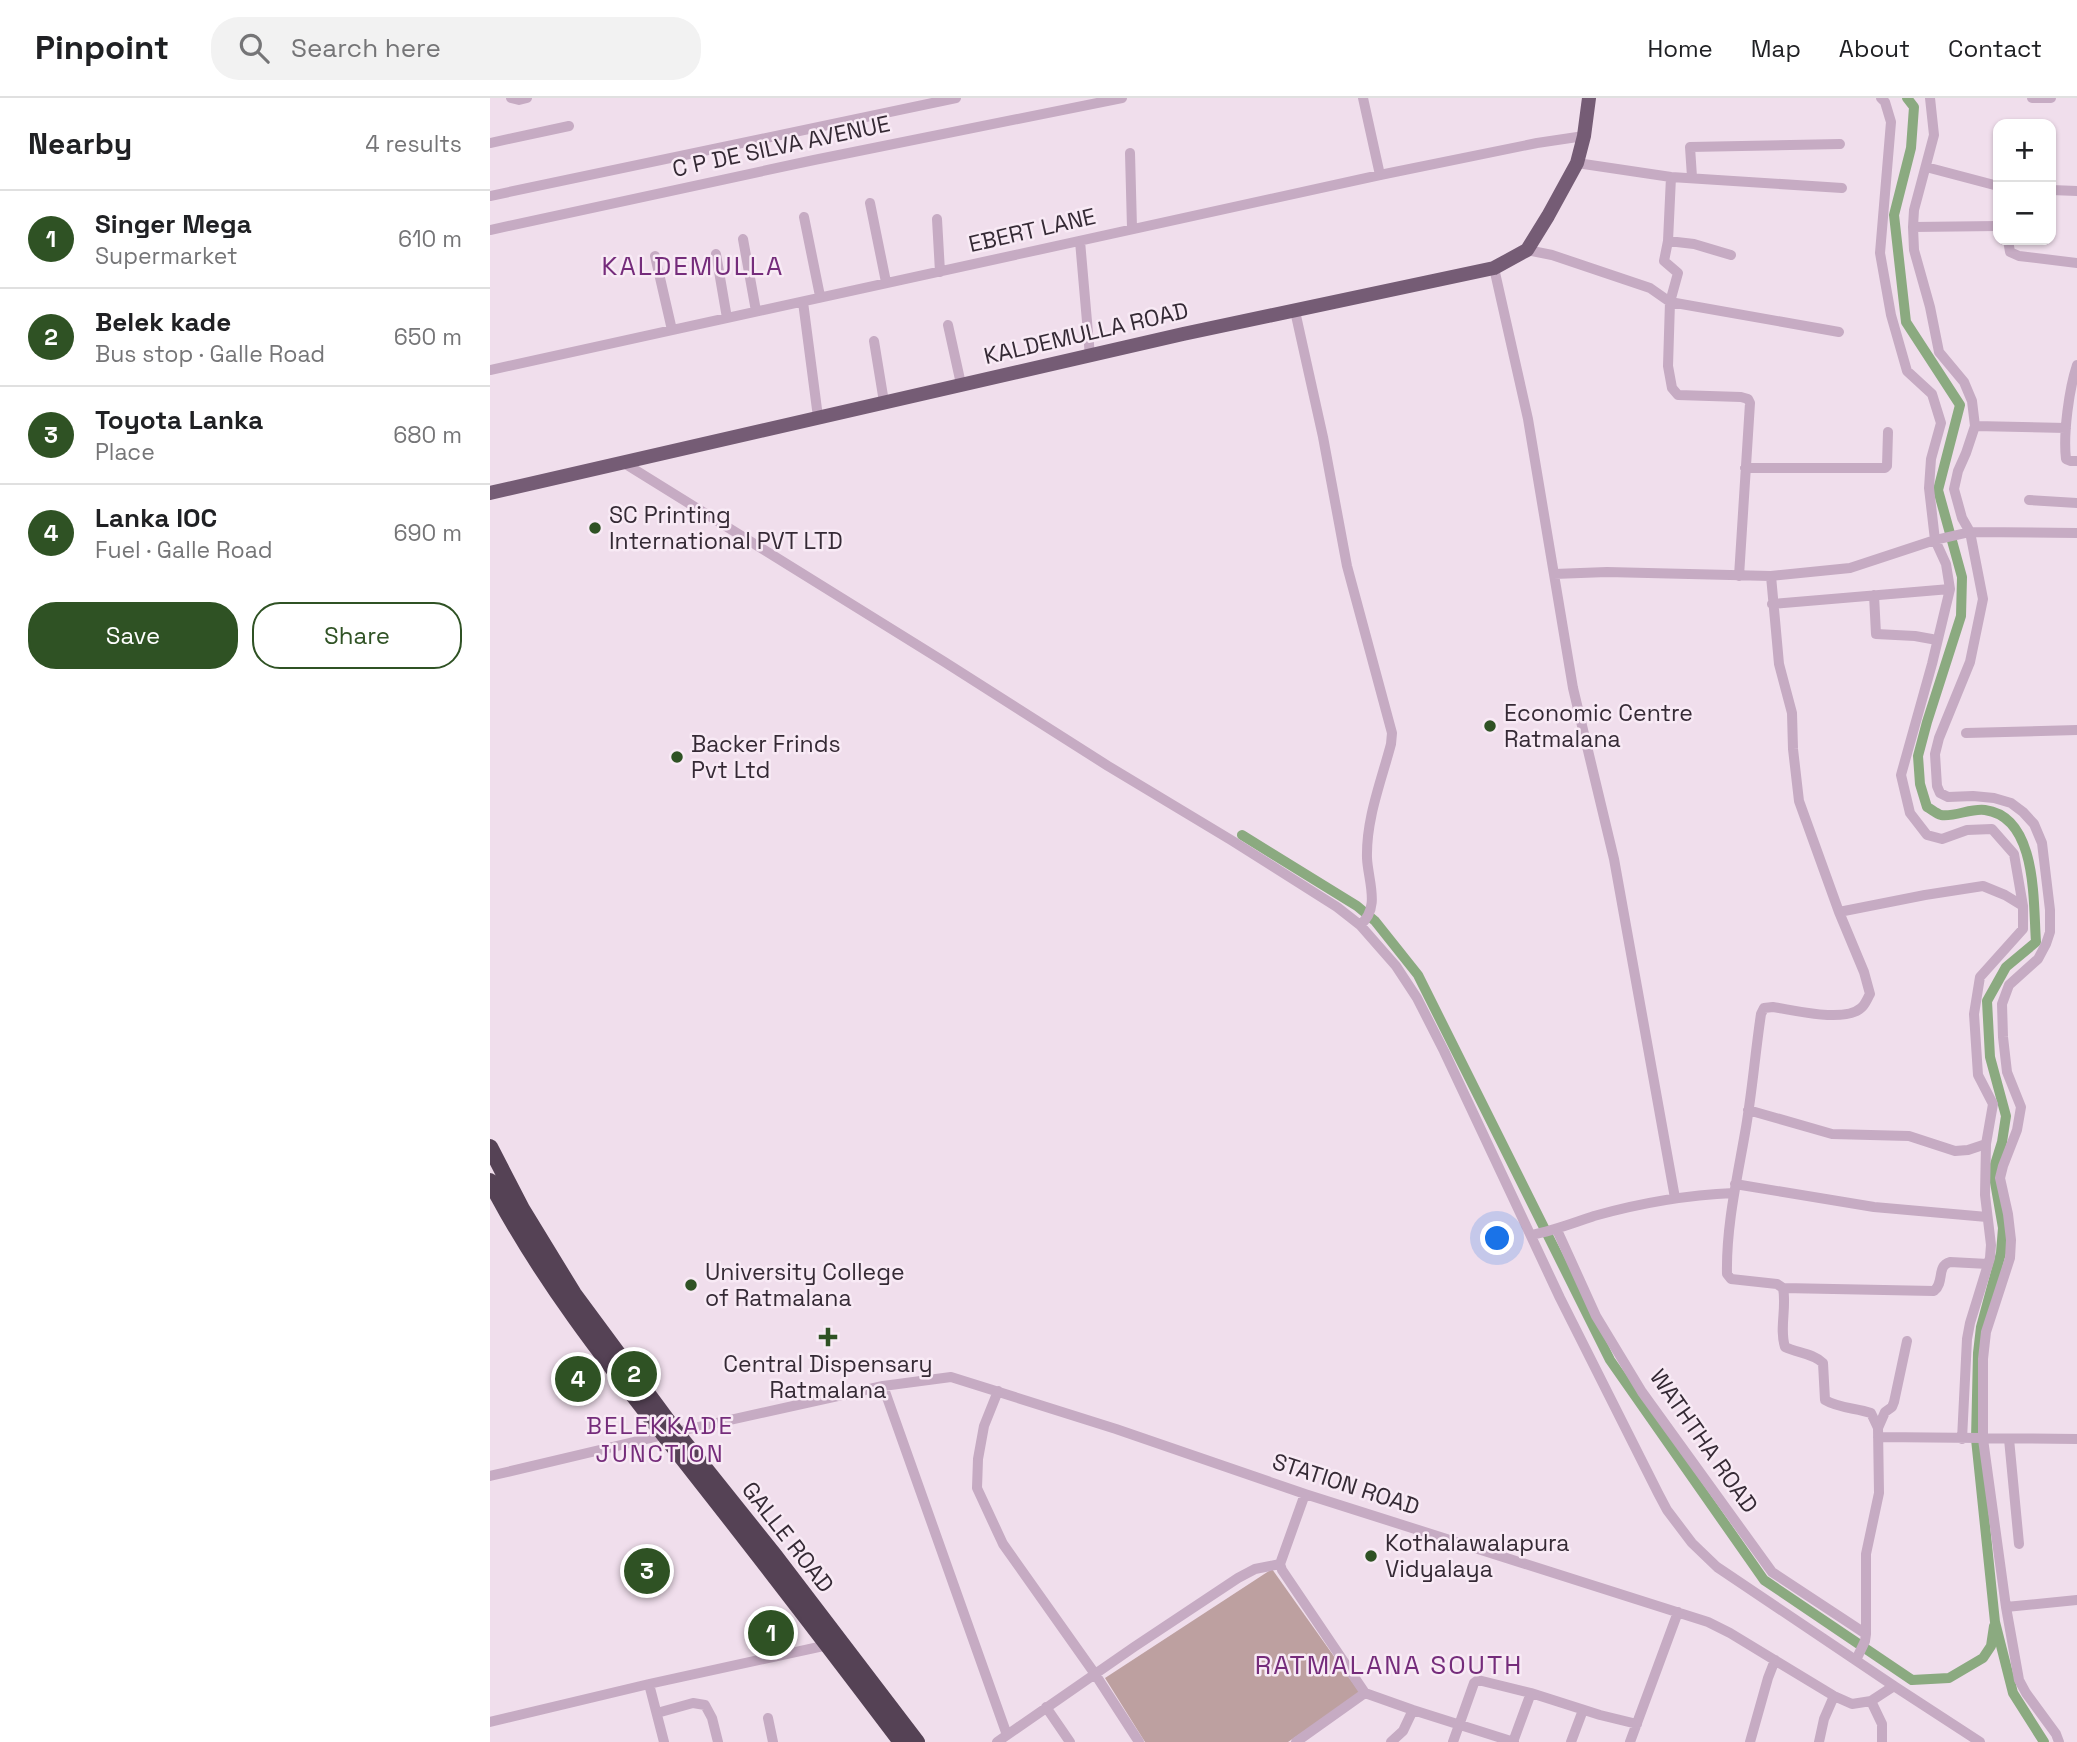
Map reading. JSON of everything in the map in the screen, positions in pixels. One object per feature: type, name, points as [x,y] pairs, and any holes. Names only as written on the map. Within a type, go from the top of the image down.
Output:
[{"type":"highway","name":"GALLE ROAD","points":[[490,1147],[522,1209],[563,1277],[670,1434],[901,1742]]},
{"type":"highway","name":"GALLE ROAD","points":[[490,1181],[507,1215],[564,1302],[670,1434],[800,1587],[917,1742]]},
{"type":"main road","points":[[1527,250],[1577,163],[1590,98]]},
{"type":"main road","name":"KALDEMULLA ROAD","points":[[490,494],[1183,334],[1494,268],[1527,250]]},
{"type":"street","points":[[511,98],[527,98]]},
{"type":"street","points":[[490,196],[956,98]]},
{"type":"street","name":"C P DE SILVA AVENUE","points":[[490,230],[1122,98]]},
{"type":"street","points":[[1363,98],[1380,175]]},
{"type":"street","points":[[1881,98],[1885,102],[1891,122],[1880,253],[1891,315],[1907,371],[1932,394],[1941,423],[1931,459],[1929,488],[1937,540],[1946,564],[1950,589],[1901,775],[1910,813],[1927,835],[1942,839],[1967,830],[1992,829],[2014,854],[2023,906],[2024,929],[1980,976],[1974,1014],[1978,1075],[1993,1104],[1986,1144],[1985,1195],[1991,1245],[1967,1339],[1965,1439]]},
{"type":"street","points":[[1930,98],[1934,135],[1914,210],[1914,250],[1939,352],[1964,382],[1972,401],[1975,426],[1954,489],[1969,532],[1983,598],[1970,662],[1935,754],[1937,786],[1940,793],[1948,797],[1973,796],[2011,803],[2034,824],[2042,843],[2051,918],[2050,932],[2038,959],[2009,985],[2002,1004],[2007,1072],[2021,1107],[2017,1130],[2000,1178],[2008,1214],[2010,1258],[1986,1332],[1983,1359],[1983,1439],[2006,1607],[2019,1679],[2059,1742]]},
{"type":"street","points":[[2032,98],[2051,98]]},
{"type":"street","points":[[490,143],[569,126]]},
{"type":"street","name":"EBERT LANE","points":[[490,370],[1380,175],[1584,136]]},
{"type":"street","points":[[1692,177],[1690,146],[1840,144]]},
{"type":"street","points":[[1130,153],[1132,229]]},
{"type":"street","points":[[1577,163],[1671,177],[1842,188]]},
{"type":"street","points":[[1926,167],[1993,185]]},
{"type":"street","points":[[1671,177],[1668,241],[1664,261],[1678,273],[1670,302],[1668,366],[1672,388],[1678,395],[1741,397],[1751,403],[1739,576]]},
{"type":"street","points":[[2056,190],[2077,191]]},
{"type":"street","points":[[870,203],[886,282]]},
{"type":"street","points":[[804,217],[820,296]]},
{"type":"street","points":[[937,219],[940,272]]},
{"type":"street","points":[[1913,227],[1993,226]]},
{"type":"street","points":[[743,239],[756,312]]},
{"type":"street","points":[[1080,241],[1090,356]]},
{"type":"street","points":[[1668,241],[1694,244],[1731,255]]},
{"type":"street","points":[[2009,245],[2010,252],[2014,255],[2077,263]]},
{"type":"street","points":[[1527,250],[1552,255],[1650,288],[1670,302],[1839,332]]},
{"type":"street","points":[[716,254],[727,318]]},
{"type":"street","points":[[655,256],[673,330]]},
{"type":"street","points":[[1494,268],[1528,419],[1573,688],[1614,859],[1675,1198]]},
{"type":"street","points":[[803,302],[818,417]]},
{"type":"street","points":[[1295,311],[1323,437],[1347,566],[1392,733],[1368,841],[1366,919],[1417,998],[1546,1232],[1631,1440],[1667,1510],[1692,1543],[1717,1567],[1858,1656],[1894,1686],[1980,1742]]},
{"type":"street","points":[[948,325],[961,384]]},
{"type":"street","points":[[874,341],[884,402]]},
{"type":"street","points":[[2077,365],[2066,428],[2066,459],[2077,461]]},
{"type":"street","points":[[1975,426],[2066,428]]},
{"type":"street","points":[[1745,468],[1885,468],[1888,466],[1888,432]]},
{"type":"street","points":[[624,463],[1337,908],[1366,919]]},
{"type":"street","points":[[2029,500],[2077,503]]},
{"type":"street","points":[[1553,574],[1607,572],[1771,576],[1850,568],[1969,532],[2077,533]]},
{"type":"street","points":[[1771,576],[1779,664],[1792,713],[1799,801],[1870,994],[1863,1007],[1852,1013],[1833,1015],[1764,1008],[1735,1189],[1726,1260],[1727,1274],[1731,1279],[1777,1284],[1783,1288],[1934,1291],[1940,1284],[1945,1263],[1988,1264]]},
{"type":"street","points":[[1772,604],[1950,589]]},
{"type":"street","points":[[1874,595],[1876,634],[1937,640]]},
{"type":"street","points":[[1966,733],[2077,730]]},
{"type":"street","points":[[1839,912],[1983,886],[2023,906]]},
{"type":"street","points":[[1748,1110],[1832,1134],[1909,1136],[1955,1151],[1986,1144]]},
{"type":"street","points":[[1546,1232],[1594,1216],[1675,1198],[1735,1189],[1874,1207],[1987,1217]]},
{"type":"street","name":"WATHTHA ROAD","points":[[1546,1232],[1642,1392],[1772,1572],[1866,1638]]},
{"type":"street","points":[[1783,1288],[1785,1346],[1793,1351],[1818,1357],[1823,1363],[1825,1400],[1871,1413],[1878,1432],[1879,1493],[1866,1554],[1866,1638],[1858,1656]]},
{"type":"street","points":[[1878,1432],[1885,1412],[1894,1402],[1907,1341]]},
{"type":"street","name":"STATION ROAD","points":[[490,1476],[883,1386],[951,1377],[1116,1429],[1305,1494],[1708,1622],[1834,1696],[1852,1704],[1871,1701]]},
{"type":"street","points":[[883,1386],[1002,1740],[1046,1707],[1238,1578],[1255,1569],[1280,1564]]},
{"type":"street","points":[[998,1391],[984,1426],[978,1459],[977,1488],[1003,1544],[1095,1674],[1139,1742]]},
{"type":"street","points":[[1878,1432],[1965,1439],[2077,1439]]},
{"type":"street","points":[[2010,1439],[2019,1544]]},
{"type":"street","points":[[1305,1494],[1280,1564],[1365,1693],[1513,1742],[1531,1693]]},
{"type":"street","points":[[2006,1607],[2077,1600]]},
{"type":"street","points":[[1630,1742],[1678,1612]]},
{"type":"street","points":[[490,1722],[828,1645]]},
{"type":"street","points":[[1750,1742],[1774,1660]]},
{"type":"street","points":[[1453,1742],[1474,1684],[1478,1680],[1637,1724]]},
{"type":"street","points":[[649,1684],[664,1742]]},
{"type":"street","points":[[1882,1742],[1882,1724],[1871,1701],[1894,1686]]},
{"type":"street","points":[[1296,1742],[1365,1693]]},
{"type":"street","points":[[1819,1742],[1824,1718],[1834,1696]]},
{"type":"street","points":[[657,1713],[692,1703],[705,1705],[712,1718],[718,1742]]},
{"type":"street","points":[[1046,1707],[1069,1742]]},
{"type":"street","points":[[1391,1742],[1403,1731],[1413,1710]]},
{"type":"street","points":[[1571,1742],[1583,1710]]},
{"type":"street","points":[[768,1718],[773,1742]]},
{"type":"shaded area","points":[[1272,1569],[1360,1693],[1288,1742],[1145,1742],[1105,1678]]},
{"type":"waterway","points":[[1907,98],[1914,107],[1911,148],[1894,215],[1906,322],[1960,405],[1938,490],[1962,577],[1961,616],[1918,756],[1920,784],[1927,807],[1939,814],[1952,815],[1985,810],[2002,816],[2015,828],[2024,845],[2033,885],[2036,942],[2006,967],[1987,1001],[1990,1057],[2006,1116],[1993,1171],[2003,1228],[2001,1253],[1981,1327],[1976,1439],[1995,1622],[2013,1693],[2044,1742]]},
{"type":"waterway","points":[[1242,835],[1357,906],[1375,921],[1418,975],[1610,1360],[1764,1580],[1912,1680],[1949,1678],[1983,1658],[1991,1646],[1994,1626]]},
{"type":"place","name":"SC Printing International PVT LTD","points":[[595,528]]},
{"type":"place","name":"Economic Centre Ratmalana","points":[[1490,726]]},
{"type":"place","name":"Backer Frinds Pvt Ltd","points":[[677,757]]},
{"type":"place","name":"University College of Ratmalana","points":[[691,1285]]},
{"type":"place","name":"Central Dispensary Ratmalana","points":[[828,1337]]},
{"type":"place","name":"Belek kade","points":[[634,1374]]},
{"type":"place","name":"Lanka IOC","points":[[578,1379]]},
{"type":"place","name":"Kothalawalapura Vidyalaya","points":[[1371,1556]]},
{"type":"place","name":"Toyota Lanka","points":[[647,1571]]},
{"type":"place","name":"Singer Mega","points":[[771,1633]]},
{"type":"district","name":"KALDEMULLA","points":[[693,266]]},
{"type":"district","name":"BELEKKADE JUNCTION","points":[[660,1440]]},
{"type":"district","name":"RATMALANA SOUTH","points":[[1389,1665]]}]
